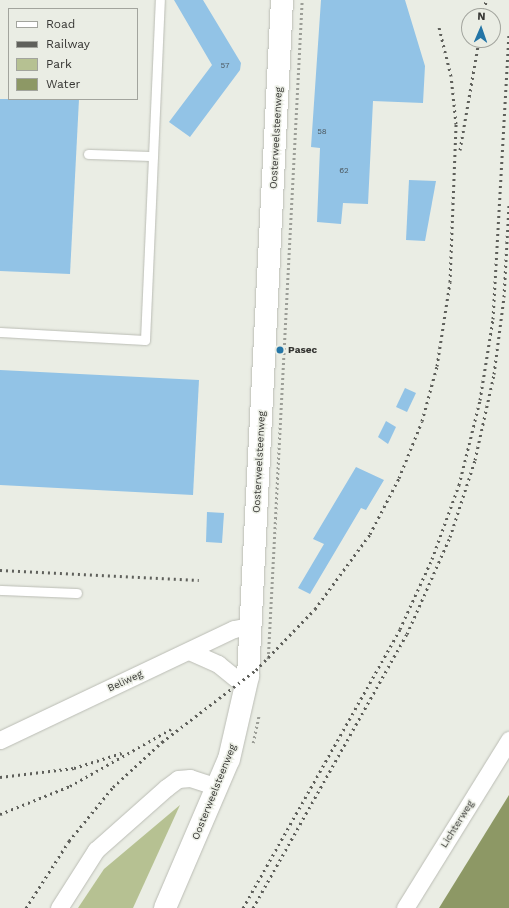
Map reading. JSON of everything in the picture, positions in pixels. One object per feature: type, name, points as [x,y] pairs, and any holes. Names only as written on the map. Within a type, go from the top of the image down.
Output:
[{"type":"main road","name":"Oosterweelsteenweg","points":[[165,908],[218,787],[237,733],[246,687],[282,0]]},
{"type":"street","name":"Beliweg","points":[[0,740],[234,629],[250,626]]},
{"type":"street","points":[[189,651],[218,664],[246,687]]},
{"type":"street","name":"Lichterweg","points":[[404,908],[509,740]]},
{"type":"street","points":[[59,908],[96,850],[172,784],[190,778],[218,787]]},
{"type":"lane","points":[[0,332],[145,340],[160,0]]},
{"type":"lane","points":[[88,154],[153,156]]},
{"type":"lane","points":[[0,590],[77,593]]},
{"type":"path","points":[[270,642],[302,0]]},
{"type":"green space","points":[[180,805],[133,908],[78,908],[104,869]]},
{"type":"water","points":[[509,795],[509,908],[439,908]]},
{"type":"building","points":[[174,0],[203,0],[241,63],[240,70],[190,137],[169,122],[212,65]]},
{"type":"building","points":[[321,0],[405,0],[425,66],[423,103],[373,101],[368,204],[343,203],[341,224],[317,222],[320,148],[311,147]]},
{"type":"building","points":[[0,99],[79,100],[70,274],[0,271]]},
{"type":"building","points":[[409,180],[436,181],[425,241],[406,240]]},
{"type":"building","points":[[0,370],[199,380],[193,495],[0,485]]},
{"type":"building","points":[[405,388],[416,393],[407,412],[396,407]]},
{"type":"building","points":[[386,421],[396,427],[388,444],[378,437]]},
{"type":"building","points":[[356,467],[384,480],[366,510],[361,508],[310,594],[298,588],[324,544],[313,539]]},
{"type":"building","points":[[207,512],[224,513],[222,543],[206,542]]},
{"type":"railway","points":[[485,8],[486,0]]},
{"type":"railway","points":[[26,908],[69,841],[113,787],[162,742],[256,670],[315,609],[370,534],[399,478],[422,421],[437,366],[450,282],[456,124],[451,76],[439,27]]},
{"type":"railway","points":[[243,908],[400,629],[432,559],[459,485],[480,400],[493,319],[509,32]]},
{"type":"railway","points":[[460,150],[478,48]]},
{"type":"railway","points":[[253,908],[407,634],[450,537],[475,460],[494,374],[504,297],[509,205]]},
{"type":"railway","points":[[0,570],[199,580]]},
{"type":"railway","points":[[0,814],[70,786],[171,729]]},
{"type":"railway","points":[[0,777],[74,768],[122,753]]},
{"type":"place","name":"Pasec","points":[[280,350]]}]
